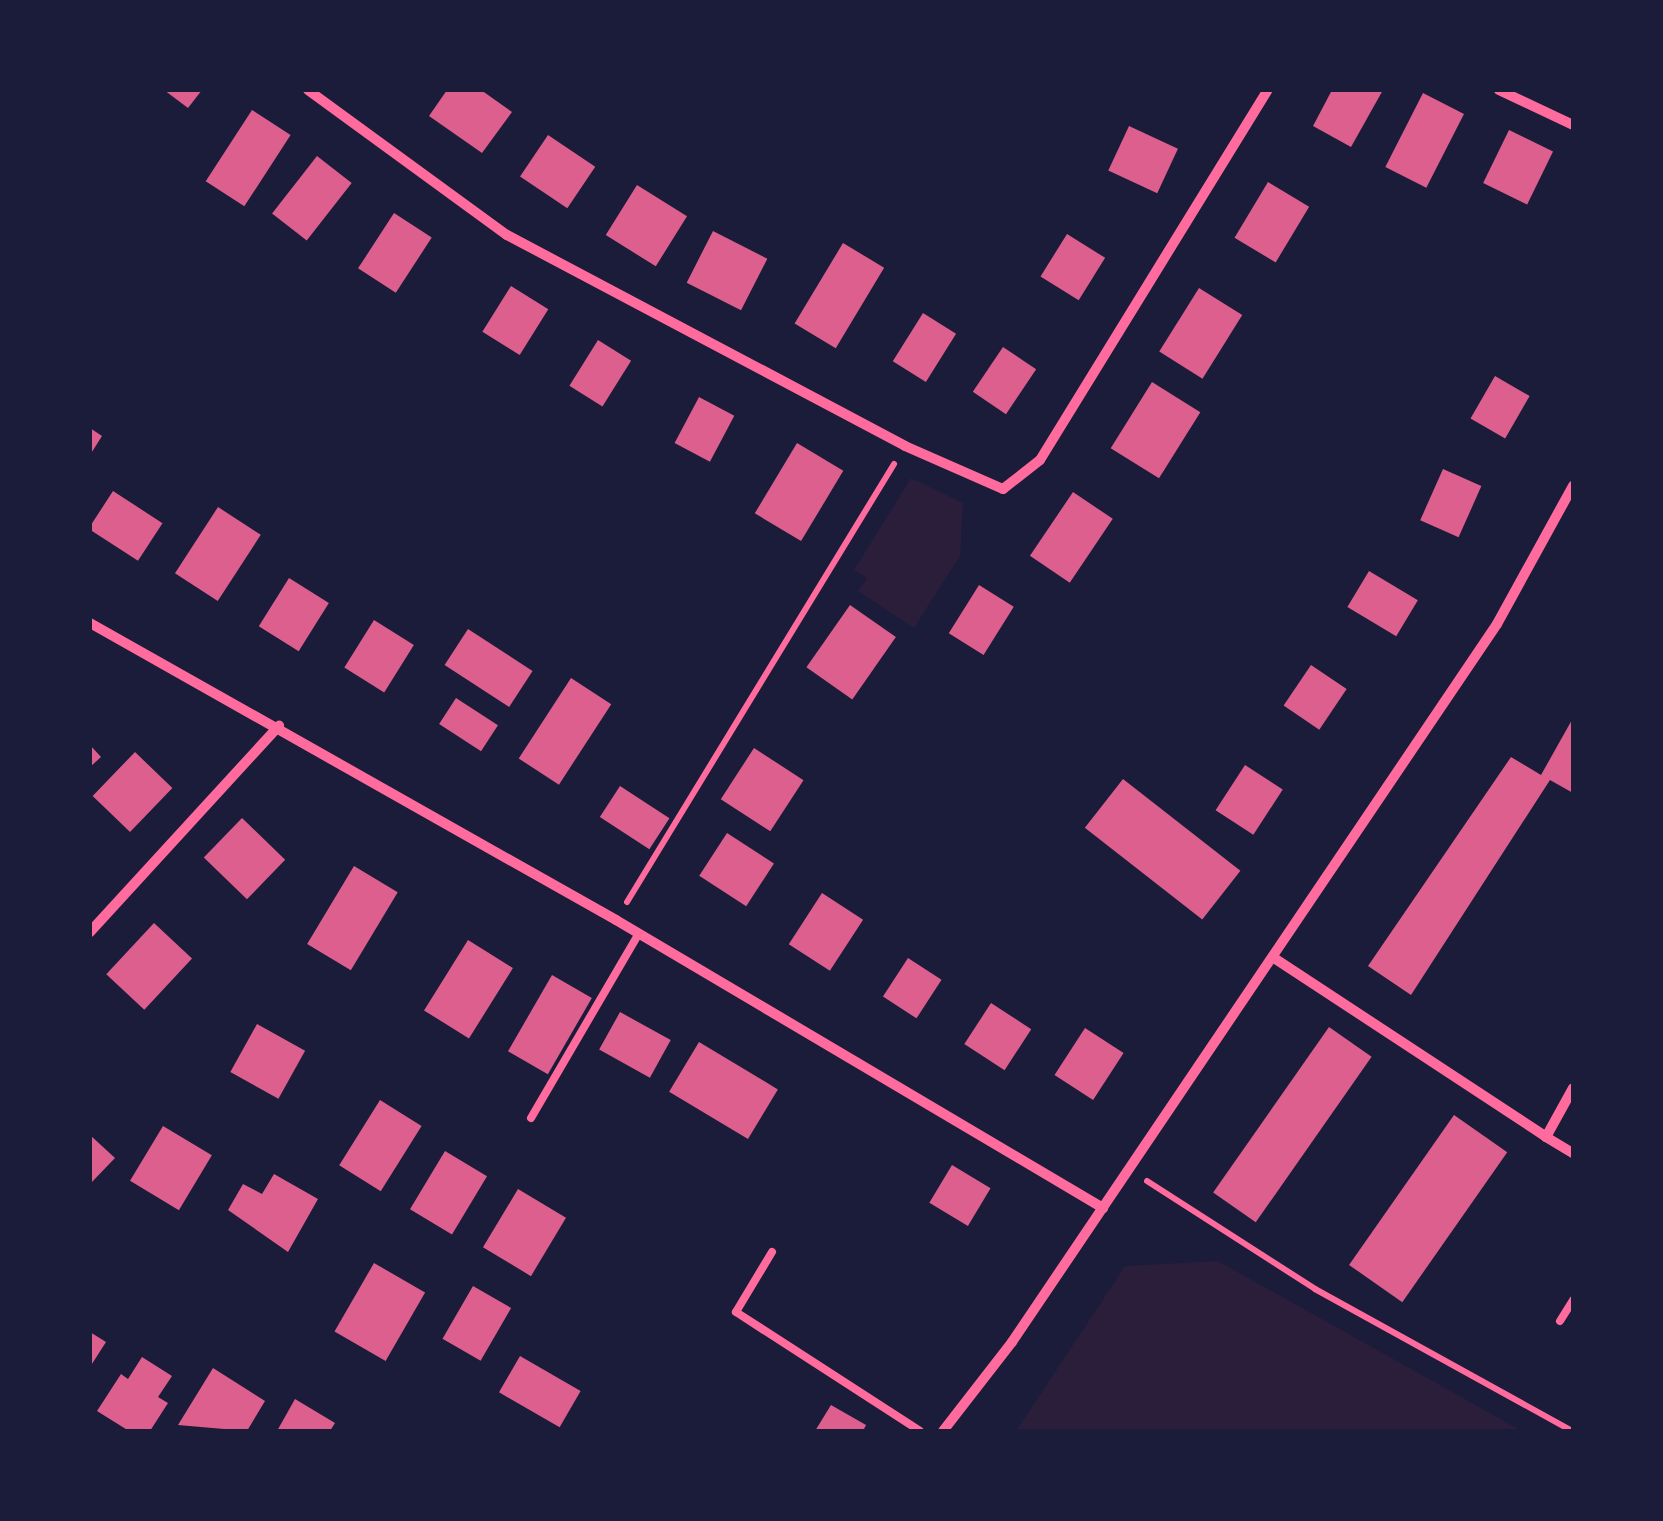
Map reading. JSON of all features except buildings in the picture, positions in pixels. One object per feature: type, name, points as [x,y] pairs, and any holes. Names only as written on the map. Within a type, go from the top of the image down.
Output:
[{"type":"street","points":[[308,90],[506,235],[905,446],[1004,488],[1040,460],[1268,90]]},
{"type":"street","points":[[1500,90],[1573,125]]},
{"type":"street","points":[[943,1431],[1103,1208],[1497,624],[1573,486]]},
{"type":"street","points":[[90,623],[279,726],[639,933],[1103,1208]]},
{"type":"street","points":[[90,932],[279,726]]},
{"type":"street","points":[[1274,958],[1573,1153]]},
{"type":"street","points":[[1546,1136],[1573,1088]]},
{"type":"lane","points":[[532,1118],[639,933]]},
{"type":"lane","points":[[772,1252],[736,1312],[920,1431]]},
{"type":"lane","points":[[1560,1321],[1573,1300]]},
{"type":"path","points":[[616,920],[905,446]]},
{"type":"path","points":[[1128,1170],[1315,1289],[1572,1431]]},
{"type":"shaded area","points":[[911,478],[963,503],[960,556],[914,628],[858,591],[867,578],[854,570]]},
{"type":"shaded area","points":[[1218,1261],[1522,1431],[1016,1431],[1125,1266]]}]
